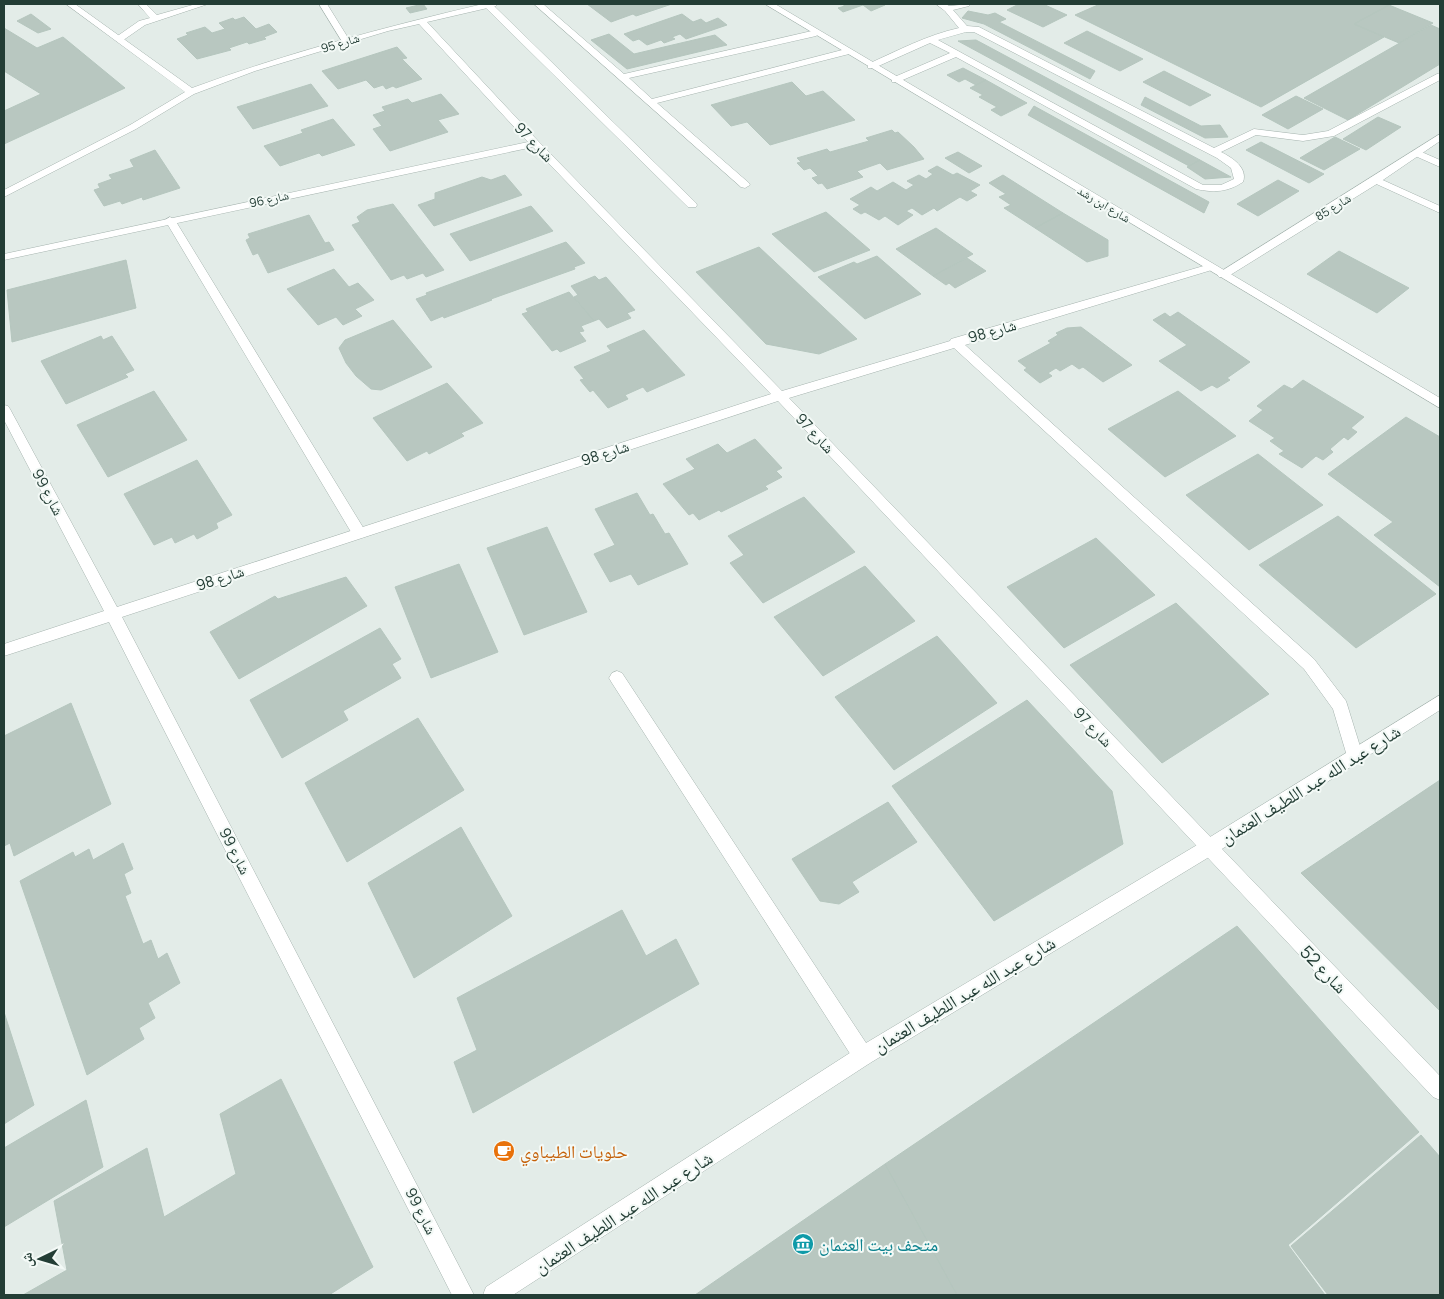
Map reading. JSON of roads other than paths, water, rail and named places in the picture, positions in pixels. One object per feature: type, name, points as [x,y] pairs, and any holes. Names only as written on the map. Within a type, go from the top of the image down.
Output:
[{"type":"street","points":[[70,4],[191,92]]},
{"type":"street","points":[[142,4],[155,18]]},
{"type":"street","points":[[119,39],[131,29],[155,18],[191,5],[204,4]]},
{"type":"street","points":[[323,4],[346,41]]},
{"type":"street","points":[[490,4],[692,205]]},
{"type":"street","name":"شارع 95","points":[[4,194],[133,127],[191,92],[252,69],[346,41],[420,20],[490,4]]},
{"type":"street","points":[[538,4],[745,186]]},
{"type":"street","name":"شارع ابن رشد","points":[[769,4],[846,52],[1440,404]]},
{"type":"street","points":[[940,4],[948,9],[964,29]]},
{"type":"street","points":[[948,9],[966,4]]},
{"type":"street","name":"شارع 97","points":[[420,20],[535,144],[780,396],[1208,848]]},
{"type":"street","points":[[871,66],[932,40],[964,29],[981,31],[1230,161],[1240,174],[1239,180],[1231,186],[1218,190],[1200,187],[932,40]]},
{"type":"street","points":[[623,77],[816,33]]},
{"type":"street","points":[[651,102],[846,52]]},
{"type":"street","points":[[895,80],[956,54]]},
{"type":"street","points":[[1214,152],[1254,132],[1303,138],[1331,134],[1440,76]]},
{"type":"street","name":"شارع 85","points":[[1223,274],[1376,180],[1440,137]]},
{"type":"street","name":"شارع 96","points":[[4,257],[170,220],[535,144]]},
{"type":"street","points":[[1417,153],[1440,164]]},
{"type":"street","points":[[1376,180],[1440,210]]},
{"type":"street","points":[[170,220],[359,533]]},
{"type":"street","name":"شارع 98","points":[[4,650],[780,396],[955,342],[1211,267]]},
{"type":"street","points":[[955,342],[1309,664],[1340,706],[1355,756]]},
{"type":"street","name":"شارع 99","points":[[4,409],[113,614],[463,1295]]},
{"type":"street","points":[[616,678],[863,1056]]},
{"type":"street","name":"شارع عبد الله عبد اللطيف العثمان","points":[[494,1295],[863,1056],[1208,848],[1440,702]]},
{"type":"street","name":"شارع 52","points":[[1208,848],[1440,1090]]},
{"type":"place","name":"حلويات الطيباوي","points":[[504,1151]]},
{"type":"place","name":"متحف بيت العثمان","points":[[803,1244]]}]
